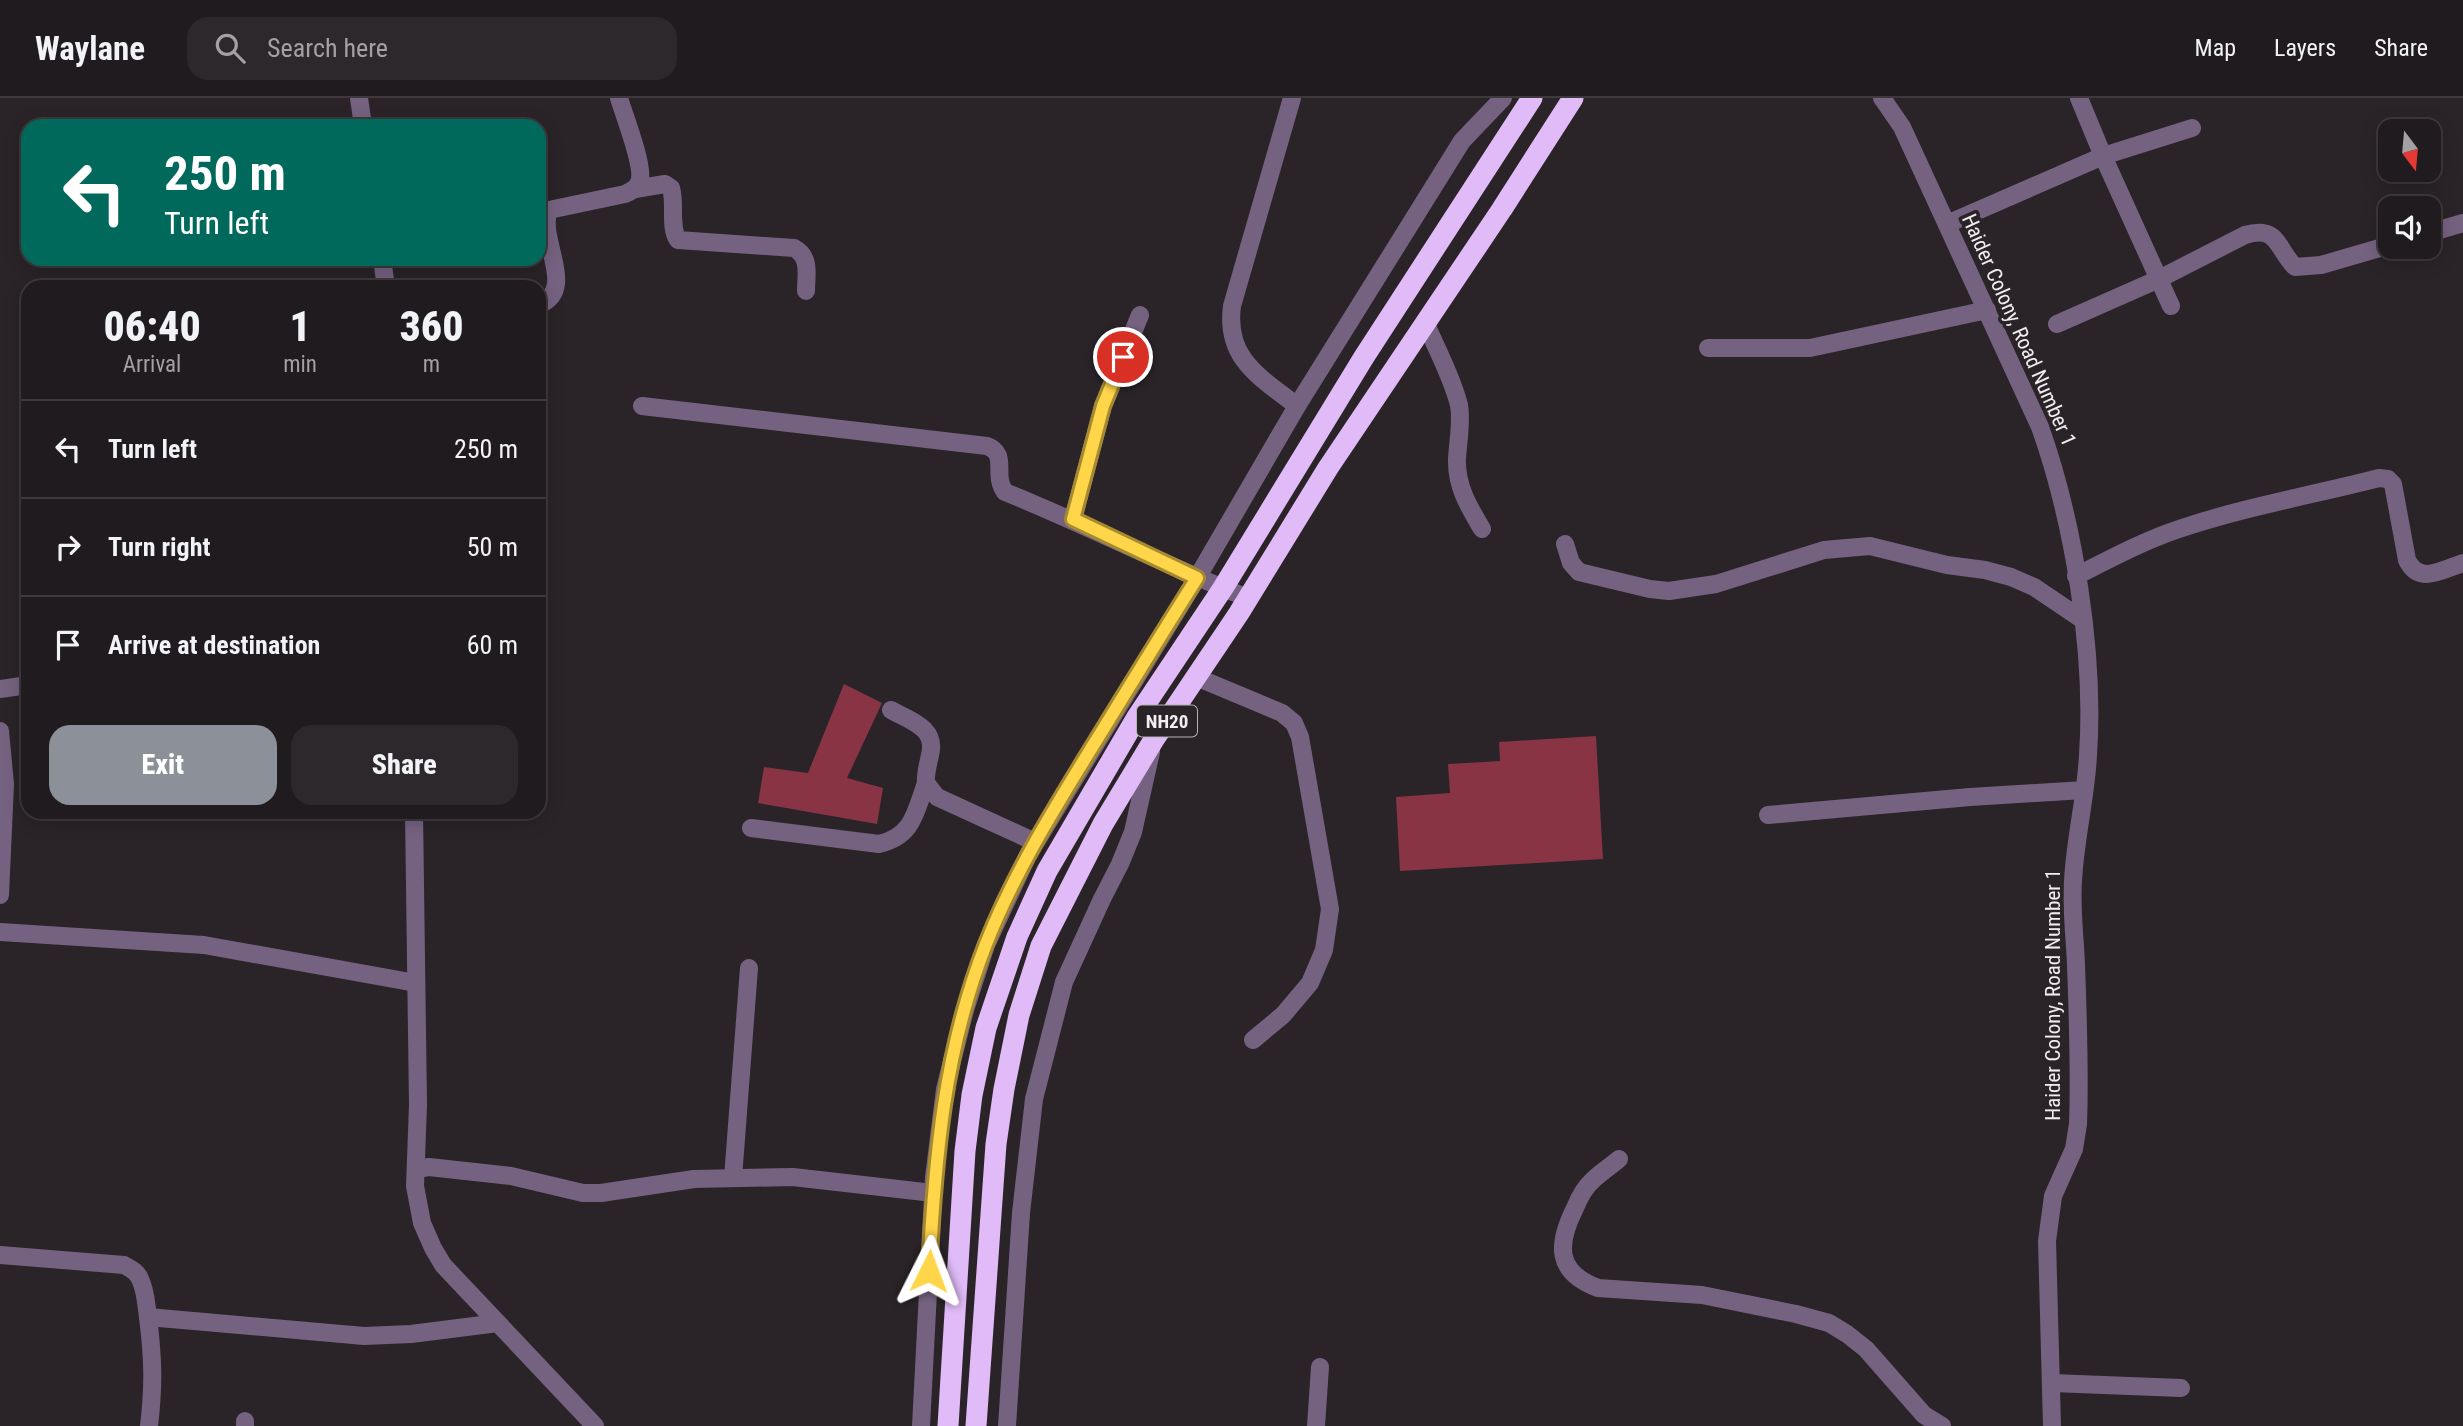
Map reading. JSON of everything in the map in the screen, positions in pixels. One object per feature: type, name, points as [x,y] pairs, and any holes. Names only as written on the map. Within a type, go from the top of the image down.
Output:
[{"type":"highway","name":"NH20","points":[[948,1426],[965,1151],[972,1095],[986,1028],[1017,937],[1047,871],[1137,716],[1223,588],[1364,357],[1532,98]]},
{"type":"highway","name":"NH20","points":[[976,1426],[996,1144],[1003,1089],[1020,1015],[1041,946],[1103,824],[1153,741],[1248,598],[1328,468],[1426,324],[1573,98]]},
{"type":"street","points":[[359,98],[362,119]]},
{"type":"street","points":[[619,98],[640,166],[640,179],[635,189]]},
{"type":"street","points":[[1292,98],[1232,306],[1230,325],[1240,357],[1297,406]]},
{"type":"street","points":[[921,1426],[933,1194],[945,1089],[965,1010],[986,945],[1035,842],[1197,578],[1297,406],[1462,141],[1503,98]]},
{"type":"street","name":"Haider Colony, Road Number 1","points":[[1882,98],[1902,127],[2040,427],[2056,472],[2083,620],[2090,702],[2088,755],[2072,882],[2078,1124],[2074,1149],[2053,1196],[2047,1241],[2052,1426]]},
{"type":"street","points":[[2079,98],[2171,306]]},
{"type":"street","points":[[1947,224],[2103,156],[2192,128]]},
{"type":"street","points":[[546,217],[549,210],[665,184],[671,188],[674,197],[674,235],[678,240],[794,248],[801,252],[807,262],[806,291]]},
{"type":"street","points":[[2441,229],[2463,223]]},
{"type":"street","points":[[546,231],[557,287],[552,298],[546,301]]},
{"type":"street","points":[[2057,324],[2256,232],[2267,232],[2275,238],[2295,267],[2321,265],[2378,248]]},
{"type":"street","points":[[1708,348],[1810,348],[1987,310]]},
{"type":"street","points":[[1073,519],[1103,406],[1140,315]]},
{"type":"street","points":[[1426,324],[1458,403],[1461,418],[1457,463],[1459,480],[1466,502],[1482,529]]},
{"type":"street","points":[[642,405],[986,446],[992,448],[999,457],[999,482],[1005,492],[1073,519],[1197,578],[1248,598]]},
{"type":"street","points":[[2076,576],[2130,548],[2179,529],[2379,478],[2388,479],[2393,484],[2407,560],[2412,570],[2419,574],[2431,573],[2463,563]]},
{"type":"street","points":[[1565,544],[1572,563],[1579,572],[1669,591],[1716,584],[1824,550],[1870,546],[2011,577],[2034,587],[2083,620]]},
{"type":"street","points":[[1196,677],[1271,707],[1294,723],[1300,737],[1331,909],[1324,950],[1310,983],[1283,1015],[1253,1040]]},
{"type":"street","points":[[0,689],[21,686]]},
{"type":"street","points":[[751,828],[879,844],[894,841],[904,833],[926,783],[932,747],[925,728],[891,710]]},
{"type":"street","points":[[0,731],[5,784],[0,895]]},
{"type":"street","points":[[1007,1426],[1021,1213],[1034,1099],[1064,982],[1133,832],[1153,741]]},
{"type":"street","points":[[926,783],[937,797],[1035,842]]},
{"type":"street","points":[[1769,815],[2084,790]]},
{"type":"street","points":[[414,819],[418,1105],[415,1186],[422,1223],[443,1265],[595,1426]]},
{"type":"street","points":[[0,932],[204,945],[416,983]]},
{"type":"street","points":[[733,1178],[749,968]]},
{"type":"street","points":[[1619,1159],[1591,1181],[1579,1198],[1563,1232],[1562,1250],[1565,1262],[1585,1283],[1598,1288],[1702,1295],[1829,1323],[1866,1349],[1924,1415],[1941,1426]]},
{"type":"street","points":[[416,1169],[429,1167],[488,1173],[583,1193],[601,1193],[694,1179],[793,1177],[933,1194]]},
{"type":"street","points":[[0,1255],[124,1265],[134,1270],[140,1277],[145,1293],[148,1317],[154,1384],[149,1426]]},
{"type":"street","points":[[148,1317],[364,1336],[411,1335],[498,1323]]},
{"type":"street","points":[[1316,1426],[1320,1367]]},
{"type":"street","points":[[2052,1383],[2181,1388]]},
{"type":"building","points":[[844,684],[882,703],[847,778],[883,788],[877,824],[758,803],[764,767],[808,773]]},
{"type":"building","points":[[1596,736],[1603,859],[1400,871],[1396,797],[1450,793],[1448,764],[1500,761],[1499,742]]},
{"type":"route","points":[[929,1271],[934,1177],[945,1089],[965,1010],[986,945],[1028,855],[1056,806],[1197,578],[1073,519],[1103,406],[1123,357]]}]
